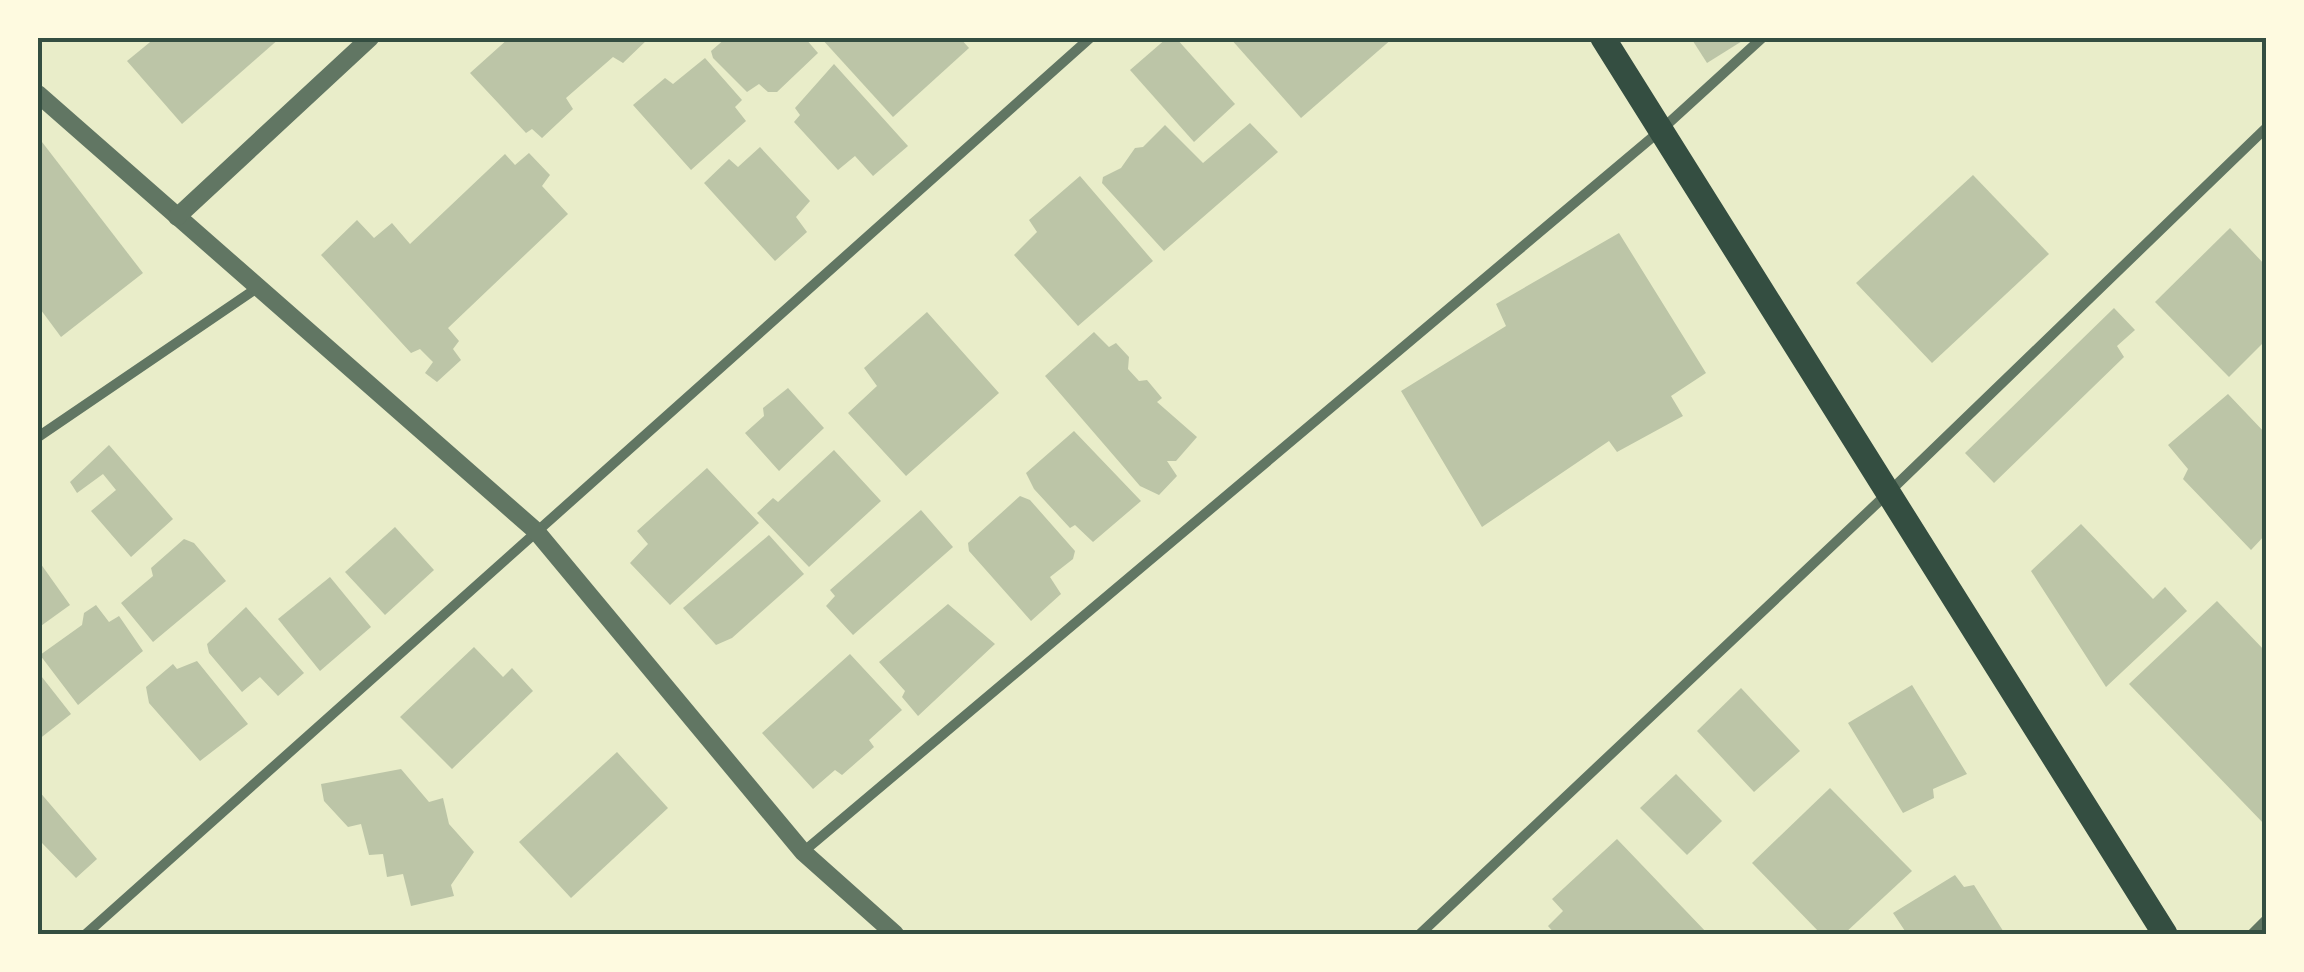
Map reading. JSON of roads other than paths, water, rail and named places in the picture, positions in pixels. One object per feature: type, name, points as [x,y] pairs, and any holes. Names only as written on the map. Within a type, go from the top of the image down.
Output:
[{"type":"main road","points":[[1603,38],[2165,934]]},
{"type":"street","points":[[177,217],[370,38]]},
{"type":"street","points":[[87,934],[1090,38]]},
{"type":"street","points":[[803,852],[1661,130],[1762,38]]},
{"type":"street","points":[[38,94],[536,531],[803,852],[895,934]]},
{"type":"street","points":[[1420,934],[1888,494],[2266,128]]},
{"type":"street","points":[[38,437],[260,286]]},
{"type":"street","points":[[2252,934],[2266,920]]}]
